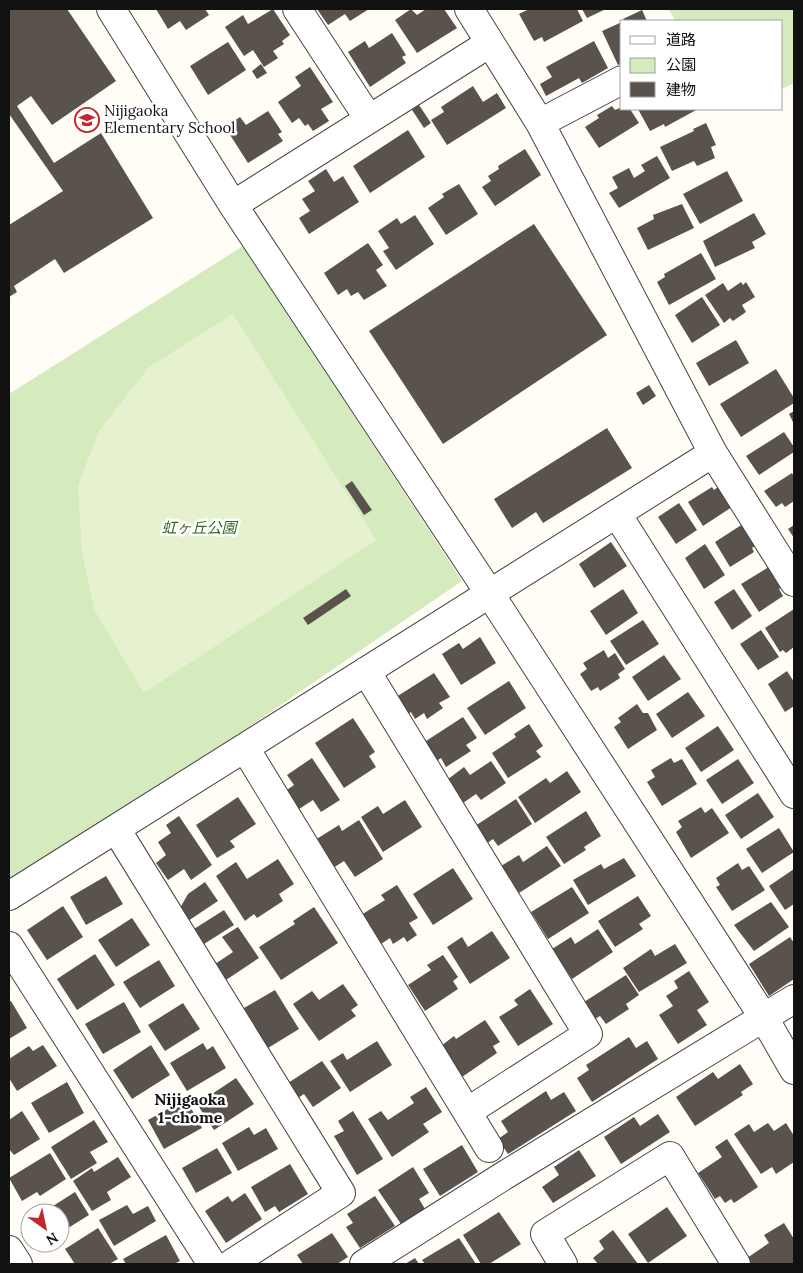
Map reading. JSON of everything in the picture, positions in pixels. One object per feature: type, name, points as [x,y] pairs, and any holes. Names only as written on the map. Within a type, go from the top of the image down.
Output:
[{"type":"street","points":[[110,9],[233,205],[266,252],[302,310],[490,594],[764,1018],[794,1070]]},
{"type":"street","points":[[297,9],[370,119]]},
{"type":"street","points":[[469,9],[540,124],[713,453],[794,582]]},
{"type":"street","points":[[233,205],[490,43]]},
{"type":"street","points":[[540,124],[620,81]]},
{"type":"street","points":[[9,896],[713,453]]},
{"type":"street","points":[[617,514],[794,794]]},
{"type":"street","points":[[366,671],[588,1034],[467,1112]]},
{"type":"street","points":[[245,748],[489,1148]]},
{"type":"street","points":[[116,829],[341,1193],[231,1264]]},
{"type":"street","points":[[9,946],[212,1264]]},
{"type":"street","points":[[364,1264],[505,1175],[794,999]]},
{"type":"street","points":[[563,1264],[545,1234],[670,1156],[736,1264]]},
{"type":"street","points":[[9,1250],[18,1264]]},
{"type":"green space","points":[[668,9],[794,9],[794,83],[783,88],[783,20],[675,20]]},
{"type":"green space","name":"虹ヶ丘公園","points":[[243,246],[462,581],[9,891],[9,394]]},
{"type":"green space","points":[[233,314],[376,540],[144,693],[95,611],[82,553],[78,486],[99,431],[149,367]]},
{"type":"building","points":[[9,9],[67,9],[116,81],[52,125],[31,96],[17,106],[54,163],[101,133],[153,218],[64,273],[55,259],[14,286],[17,292],[9,297],[9,225],[63,191],[9,114]]},
{"type":"building","points":[[156,9],[205,9],[209,15],[186,30],[180,21],[168,29]]},
{"type":"building","points":[[273,9],[290,35],[282,41],[284,44],[273,51],[278,58],[264,67],[253,50],[244,56],[225,27],[243,15],[248,24]]},
{"type":"building","points":[[317,9],[369,9],[350,21],[345,14],[328,25]]},
{"type":"building","points":[[411,9],[417,15],[426,9],[444,9],[457,28],[417,53],[395,20]]},
{"type":"building","points":[[529,9],[577,9],[583,21],[544,42],[542,37],[534,41],[519,14]]},
{"type":"building","points":[[582,9],[606,9],[587,18]]},
{"type":"building","points":[[642,10],[647,20],[624,20]]},
{"type":"building","points":[[620,23],[620,64],[618,65],[602,31]]},
{"type":"building","points":[[392,33],[406,55],[402,57],[406,63],[370,87],[348,52],[365,41],[369,48]]},
{"type":"building","points":[[594,41],[608,68],[582,83],[579,78],[546,96],[540,84],[552,77],[546,67]]},
{"type":"building","points":[[228,42],[246,70],[208,95],[190,66]]},
{"type":"building","points":[[261,64],[267,73],[257,79],[252,71]]},
{"type":"building","points":[[310,67],[333,102],[321,109],[329,121],[313,131],[308,124],[305,126],[299,118],[292,123],[278,102],[301,86],[295,77]]},
{"type":"building","points":[[473,86],[483,102],[497,93],[506,108],[447,145],[431,120],[444,112],[441,107]]},
{"type":"building","points":[[419,105],[431,123],[424,128],[412,110]]},
{"type":"building","points":[[612,106],[615,110],[620,108],[620,110],[631,110],[639,123],[599,148],[585,127],[599,118],[597,115]]},
{"type":"building","points":[[639,110],[696,110],[665,127],[664,124],[650,131]]},
{"type":"building","points":[[268,111],[282,132],[278,134],[283,141],[248,163],[225,127],[240,117],[246,125]]},
{"type":"building","points":[[706,123],[716,145],[711,147],[715,158],[697,166],[694,161],[672,171],[660,147],[694,131],[693,129]]},
{"type":"building","points":[[408,130],[425,157],[370,193],[353,166]]},
{"type":"building","points":[[525,149],[541,175],[495,206],[482,187],[491,181],[488,176],[499,169],[498,166]]},
{"type":"building","points":[[657,156],[670,178],[619,208],[609,193],[618,188],[612,177],[629,168],[634,178],[645,171],[641,165]]},
{"type":"building","points":[[326,169],[334,182],[343,176],[359,202],[309,234],[299,218],[310,211],[302,199],[315,191],[308,181]]},
{"type":"building","points":[[727,171],[743,201],[700,224],[683,194]]},
{"type":"building","points":[[459,184],[478,214],[446,235],[428,208],[444,197],[442,194]]},
{"type":"building","points":[[682,204],[694,228],[648,250],[637,228],[654,219],[653,215]]},
{"type":"building","points":[[754,213],[766,234],[752,242],[755,248],[715,267],[703,241]]},
{"type":"building","points":[[415,215],[434,244],[396,270],[383,251],[389,248],[378,231],[397,218],[401,224]]},
{"type":"building","points":[[534,224],[607,335],[443,444],[369,331]]},
{"type":"building","points":[[368,243],[383,265],[376,270],[387,286],[364,300],[358,292],[351,296],[347,289],[338,295],[324,273]]},
{"type":"building","points":[[701,253],[716,279],[669,305],[657,282],[665,277],[664,274]]},
{"type":"building","points":[[741,282],[743,285],[746,282],[755,297],[742,305],[746,312],[733,321],[730,318],[724,323],[705,295],[723,283],[728,291]]},
{"type":"building","points":[[702,297],[720,325],[692,343],[675,315]]},
{"type":"building","points":[[736,340],[749,363],[709,386],[696,363]]},
{"type":"building","points":[[776,369],[794,398],[794,403],[741,437],[720,404]]},
{"type":"building","points":[[649,385],[656,396],[643,405],[636,393]]},
{"type":"building","points":[[794,411],[794,424],[789,414]]},
{"type":"building","points":[[607,428],[632,468],[543,523],[536,512],[512,528],[494,499]]},
{"type":"building","points":[[784,432],[794,447],[794,452],[759,475],[746,456]]},
{"type":"building","points":[[792,473],[794,477],[794,501],[785,507],[782,503],[776,507],[764,491]]},
{"type":"building","points":[[352,481],[372,510],[364,515],[345,486]]},
{"type":"building","points":[[712,487],[714,490],[718,487],[720,491],[724,489],[735,505],[703,526],[688,502]]},
{"type":"building","points":[[679,503],[697,530],[676,544],[658,517]]},
{"type":"building","points":[[746,522],[759,543],[752,548],[754,552],[730,567],[715,542]]},
{"type":"building","points":[[794,525],[794,538],[788,529]]},
{"type":"building","points":[[611,542],[627,566],[594,588],[579,564]]},
{"type":"building","points":[[705,544],[725,575],[704,589],[685,558]]},
{"type":"building","points":[[772,565],[786,584],[779,589],[783,596],[759,612],[741,584]]},
{"type":"building","points":[[346,589],[351,596],[308,625],[303,618]]},
{"type":"building","points":[[623,589],[638,613],[606,635],[590,611]]},
{"type":"building","points":[[734,589],[752,616],[732,630],[714,602]]},
{"type":"building","points":[[794,609],[794,647],[786,653],[783,650],[780,652],[765,628]]},
{"type":"building","points":[[643,620],[659,644],[626,665],[610,641]]},
{"type":"building","points":[[761,630],[779,657],[758,670],[740,644]]},
{"type":"building","points":[[480,637],[496,663],[461,685],[442,654],[459,643],[463,649]]},
{"type":"building","points":[[604,650],[608,658],[615,653],[625,669],[618,674],[620,678],[600,691],[598,687],[591,691],[580,674],[587,669],[583,663]]},
{"type":"building","points":[[664,655],[681,679],[648,701],[632,677]]},
{"type":"building","points":[[787,671],[794,682],[794,706],[785,712],[768,684]]},
{"type":"building","points":[[434,673],[450,697],[439,703],[443,708],[427,719],[424,713],[415,719],[411,712],[404,717],[393,699]]},
{"type":"building","points":[[509,681],[526,708],[485,735],[467,708]]},
{"type":"building","points":[[688,692],[705,716],[672,738],[656,714]]},
{"type":"building","points":[[637,704],[643,713],[648,713],[657,730],[628,749],[614,727],[621,722],[618,718]]},
{"type":"building","points":[[463,717],[477,738],[466,745],[471,751],[446,767],[441,758],[435,762],[423,743]]},
{"type":"building","points":[[353,718],[375,752],[369,756],[376,767],[344,788],[315,743]]},
{"type":"building","points":[[529,724],[543,746],[536,751],[541,757],[508,778],[492,753],[516,737],[514,734]]},
{"type":"building","points":[[718,726],[734,750],[701,772],[685,748]]},
{"type":"building","points":[[312,758],[340,800],[321,812],[313,800],[296,811],[284,792],[294,785],[287,775]]},
{"type":"building","points":[[671,758],[674,763],[682,759],[697,784],[662,806],[647,782],[655,777],[651,770]]},
{"type":"building","points":[[738,759],[754,783],[722,804],[706,780]]},
{"type":"building","points":[[491,761],[506,783],[481,800],[476,794],[463,803],[447,780],[464,767],[470,775]]},
{"type":"building","points":[[567,771],[581,792],[535,823],[518,797],[546,778],[550,783]]},
{"type":"building","points":[[758,793],[774,817],[741,839],[725,815]]},
{"type":"building","points":[[238,797],[256,824],[230,841],[235,847],[217,858],[196,825]]},
{"type":"building","points":[[516,799],[532,824],[498,846],[493,839],[486,844],[475,826]]},
{"type":"building","points":[[405,800],[422,827],[383,852],[361,817],[378,806],[383,814]]},
{"type":"building","points":[[701,807],[705,813],[712,808],[729,833],[691,858],[676,832],[682,827],[678,821]]},
{"type":"building","points":[[586,811],[601,836],[584,847],[586,850],[564,864],[546,837]]},
{"type":"building","points":[[179,816],[212,865],[191,880],[184,869],[168,880],[156,863],[166,855],[158,842],[171,833],[166,825]]},
{"type":"building","points":[[359,820],[383,859],[355,877],[344,861],[325,873],[307,845],[339,825],[342,831]]},
{"type":"building","points":[[779,828],[794,852],[762,873],[746,849]]},
{"type":"building","points":[[547,846],[561,866],[519,893],[501,866],[519,855],[523,862]]},
{"type":"building","points":[[624,858],[636,876],[588,905],[573,880],[601,864],[604,869]]},
{"type":"building","points":[[278,859],[294,884],[279,894],[283,901],[257,918],[254,914],[245,921],[216,876],[236,862],[247,879]]},
{"type":"building","points":[[738,863],[742,870],[749,866],[765,890],[732,911],[716,887],[720,885],[716,878]]},
{"type":"building","points":[[453,868],[473,899],[433,925],[413,894]]},
{"type":"building","points":[[794,869],[794,904],[785,910],[769,886]]},
{"type":"building","points":[[106,876],[123,904],[86,925],[70,897]]},
{"type":"building","points":[[205,882],[218,901],[188,921],[180,908],[188,894]]},
{"type":"building","points":[[397,885],[418,918],[409,923],[417,935],[407,942],[404,937],[393,944],[390,938],[381,944],[361,915],[385,900],[381,895]]},
{"type":"building","points":[[572,887],[589,913],[548,939],[531,912]]},
{"type":"building","points":[[638,896],[651,916],[639,924],[643,929],[615,947],[598,921]]},
{"type":"building","points":[[771,902],[789,927],[754,951],[734,925]]},
{"type":"building","points":[[63,906],[83,937],[47,960],[27,930]]},
{"type":"building","points":[[314,907],[338,943],[281,980],[259,947],[295,924],[293,921]]},
{"type":"building","points":[[224,910],[234,925],[204,944],[194,929]]},
{"type":"building","points":[[132,918],[150,945],[116,967],[98,940]]},
{"type":"building","points":[[238,927],[259,958],[226,980],[215,964],[233,952],[222,937]]},
{"type":"building","points":[[598,929],[613,952],[572,979],[552,949],[571,937],[575,944]]},
{"type":"building","points":[[492,931],[510,958],[470,984],[447,947],[462,937],[468,947]]},
{"type":"building","points":[[790,937],[794,943],[794,979],[769,996],[749,964]]},
{"type":"building","points":[[675,944],[687,963],[639,992],[623,968],[651,949],[655,956]]},
{"type":"building","points":[[95,954],[115,985],[77,1010],[57,979]]},
{"type":"building","points":[[443,955],[458,977],[453,981],[458,989],[425,1011],[408,985],[431,970],[427,965]]},
{"type":"building","points":[[159,960],[175,986],[140,1008],[123,982]]},
{"type":"building","points":[[689,971],[709,1002],[697,1010],[707,1025],[678,1044],[659,1015],[673,1006],[666,996],[678,988],[674,981]]},
{"type":"building","points":[[626,975],[639,995],[626,1004],[629,1009],[606,1024],[600,1016],[595,1019],[584,1002]]},
{"type":"building","points":[[343,984],[358,1005],[351,1010],[356,1016],[319,1041],[293,1004],[312,991],[319,1000]]},
{"type":"building","points":[[530,989],[553,1024],[518,1046],[499,1017],[518,1005],[514,1000]]},
{"type":"building","points":[[275,990],[299,1029],[268,1048],[244,1008]]},
{"type":"building","points":[[11,1001],[27,1028],[9,1039],[9,1002]]},
{"type":"building","points":[[124,1002],[141,1032],[103,1054],[85,1024]]},
{"type":"building","points":[[183,1003],[200,1029],[165,1051],[148,1025]]},
{"type":"building","points":[[485,1020],[500,1042],[493,1046],[497,1053],[462,1077],[441,1046],[454,1036],[456,1039]]},
{"type":"building","points":[[629,1037],[636,1048],[647,1041],[658,1059],[592,1102],[577,1078],[589,1070],[586,1065]]},
{"type":"building","points":[[377,1041],[392,1065],[350,1092],[330,1061],[343,1053],[347,1060]]},
{"type":"building","points":[[203,1043],[207,1050],[213,1046],[226,1068],[187,1091],[170,1063]]},
{"type":"building","points":[[43,1045],[57,1066],[17,1091],[9,1078],[9,1059],[29,1046],[33,1051]]},
{"type":"building","points":[[151,1045],[170,1075],[132,1099],[113,1070]]},
{"type":"building","points":[[322,1061],[341,1088],[313,1107],[304,1094],[298,1098],[288,1083]]},
{"type":"building","points":[[740,1064],[753,1084],[741,1092],[743,1095],[695,1126],[676,1097],[713,1072],[718,1079]]},
{"type":"building","points":[[236,1078],[254,1104],[214,1130],[197,1104]]},
{"type":"building","points":[[67,1082],[84,1113],[49,1133],[31,1103]]},
{"type":"building","points":[[426,1087],[442,1112],[423,1124],[429,1132],[392,1157],[368,1119],[381,1111],[388,1120],[414,1103],[410,1097]]},
{"type":"building","points":[[546,1091],[551,1100],[564,1092],[576,1111],[508,1154],[498,1139],[508,1132],[501,1121]]},
{"type":"building","points":[[186,1099],[202,1128],[164,1149],[148,1120]]},
{"type":"building","points":[[22,1111],[40,1139],[14,1155],[9,1149],[9,1120]]},
{"type":"building","points":[[353,1111],[383,1159],[357,1175],[334,1136],[344,1131],[338,1121]]},
{"type":"building","points":[[658,1114],[670,1132],[621,1164],[604,1137],[634,1117],[640,1126]]},
{"type":"building","points":[[94,1120],[108,1142],[90,1152],[97,1163],[71,1179],[51,1147]]},
{"type":"building","points":[[768,1123],[774,1131],[786,1123],[794,1136],[794,1162],[776,1174],[772,1167],[761,1174],[734,1134],[749,1124],[754,1132]]},
{"type":"building","points":[[249,1127],[254,1135],[266,1128],[278,1149],[238,1171],[222,1143]]},
{"type":"building","points":[[727,1139],[758,1187],[734,1203],[731,1199],[725,1203],[720,1196],[715,1199],[698,1173],[722,1157],[715,1147]]},
{"type":"building","points":[[462,1145],[478,1172],[440,1196],[423,1169]]},
{"type":"building","points":[[217,1148],[232,1173],[196,1193],[182,1168]]},
{"type":"building","points":[[579,1150],[596,1176],[553,1203],[542,1187],[559,1175],[554,1167]]},
{"type":"building","points":[[50,1153],[66,1179],[40,1196],[37,1192],[22,1201],[9,1178]]},
{"type":"building","points":[[118,1157],[131,1177],[107,1192],[111,1200],[92,1211],[73,1181],[92,1168],[94,1172]]},
{"type":"building","points":[[290,1164],[308,1194],[279,1212],[275,1206],[265,1212],[251,1187]]},
{"type":"building","points":[[413,1167],[429,1193],[419,1199],[425,1209],[401,1224],[378,1190]]},
{"type":"building","points":[[75,1192],[89,1215],[70,1227],[70,1203],[58,1203]]},
{"type":"building","points":[[245,1193],[262,1219],[226,1243],[205,1211],[228,1196],[232,1202]]},
{"type":"building","points":[[375,1196],[395,1226],[360,1248],[346,1227],[353,1223],[347,1214]]},
{"type":"building","points":[[127,1205],[133,1214],[148,1206],[156,1221],[114,1246],[99,1220]]},
{"type":"building","points":[[667,1207],[687,1236],[648,1263],[628,1234]]},
{"type":"building","points":[[499,1212],[521,1244],[489,1264],[481,1264],[463,1235]]},
{"type":"building","points":[[784,1223],[794,1239],[794,1264],[747,1264],[744,1260],[769,1243],[764,1235]]},
{"type":"building","points":[[98,1228],[118,1259],[109,1264],[75,1264],[68,1253],[70,1253],[70,1246]]},
{"type":"building","points":[[613,1230],[638,1264],[598,1264],[593,1258],[604,1249],[599,1241]]},
{"type":"building","points":[[332,1233],[348,1257],[337,1264],[303,1264],[297,1255]]},
{"type":"building","points":[[166,1235],[180,1261],[174,1264],[126,1264],[123,1259]]},
{"type":"building","points":[[459,1238],[476,1264],[425,1264],[422,1260]]},
{"type":"building","points":[[415,1258],[419,1264],[405,1264]]},
{"type":"place","name":"Nijigaoka Elementary School","points":[[87,120]]},
{"type":"district","name":"Nijigaoka 1-chome","points":[[190,1108]]}]
